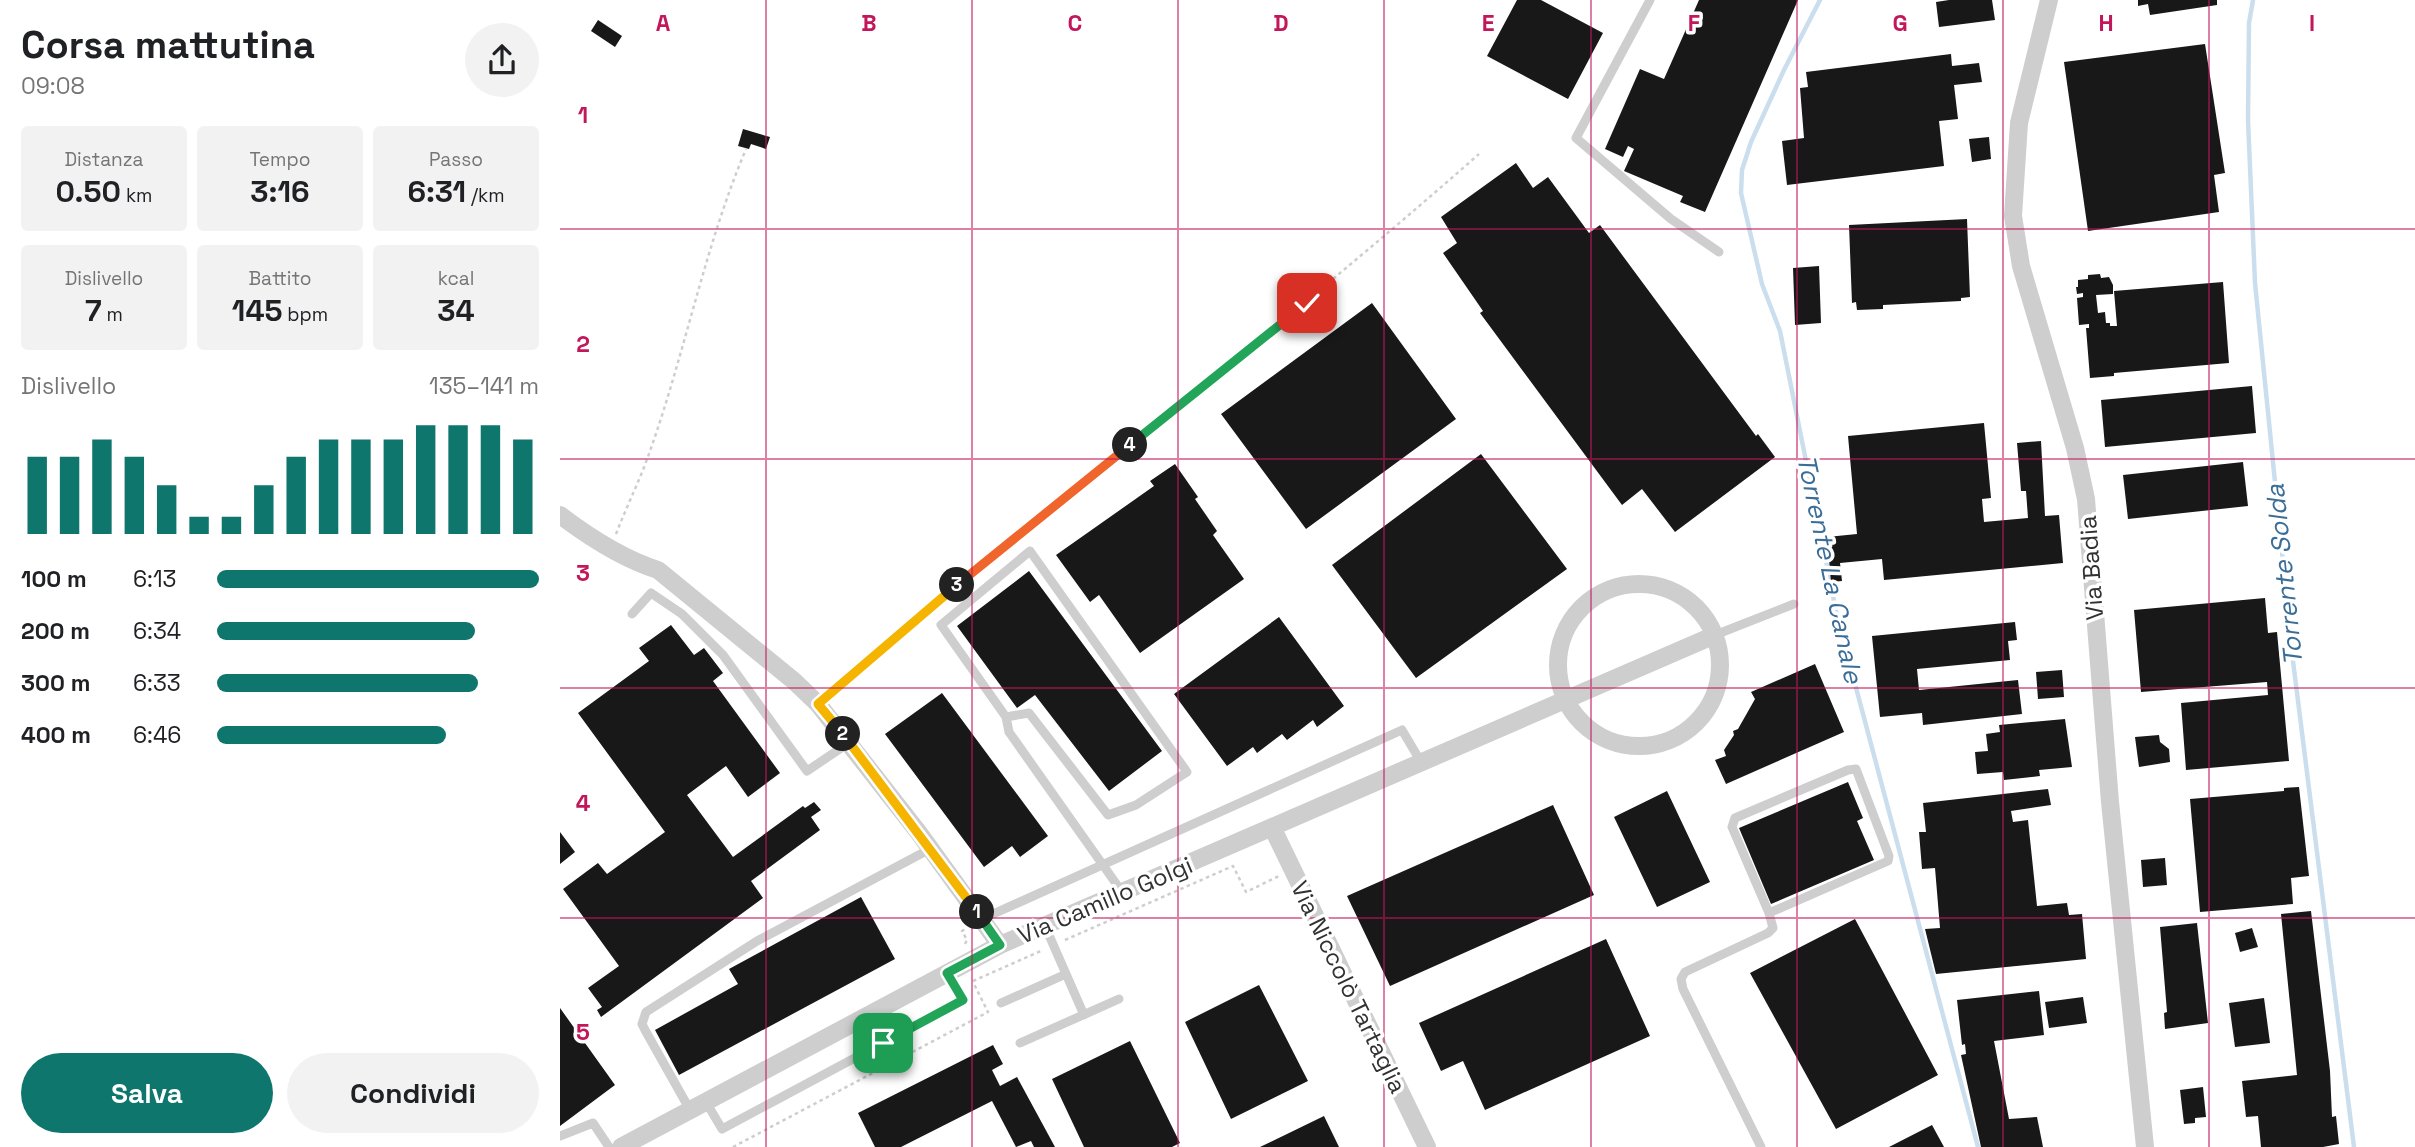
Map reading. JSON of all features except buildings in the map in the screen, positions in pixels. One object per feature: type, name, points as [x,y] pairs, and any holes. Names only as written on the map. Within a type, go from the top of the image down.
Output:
[{"type":"street","name":"Via Badia","points":[[2049,0],[2019,123],[2013,216],[2021,266],[2075,448],[2086,499],[2107,762],[2145,1147]]},
{"type":"street","points":[[560,515],[639,564],[658,570],[785,673],[818,704],[850,742],[1000,945]]},
{"type":"street","points":[[1633,584],[1658,586],[1682,596],[1702,613],[1715,635],[1721,663],[1717,690],[1704,715],[1683,734],[1657,745],[1629,747],[1602,739],[1580,722],[1564,699],[1558,674],[1564,636],[1569,624],[1586,604],[1608,590],[1633,584]]},
{"type":"street","name":"Via Camillo Golgi","points":[[621,1147],[1000,945],[1715,635]]},
{"type":"street","name":"Via Niccolò Tartaglia","points":[[1272,827],[1427,1147]]},
{"type":"lane","points":[[1650,0],[1576,138],[1671,219],[1719,252]]},
{"type":"lane","points":[[1006,717],[1029,713],[1108,815],[1136,805],[1187,772],[1030,551],[941,625],[1006,717],[1009,732],[1122,892]]},
{"type":"lane","points":[[632,614],[651,593],[682,614],[723,655],[807,771],[850,742]]},
{"type":"lane","points":[[1715,635],[1794,604]]},
{"type":"lane","points":[[982,919],[1402,730],[1421,762]]},
{"type":"lane","points":[[1761,1147],[1683,989],[1681,979],[1685,972],[1768,933],[1773,925],[1732,827],[1735,818],[1856,769],[1889,856],[1888,861],[1769,913]]},
{"type":"lane","points":[[930,849],[757,941],[646,1012],[642,1024],[698,1106],[722,1129],[963,1000],[954,970]]},
{"type":"lane","points":[[1045,926],[1084,1015]]},
{"type":"lane","points":[[1000,1003],[1066,974]]},
{"type":"lane","points":[[1020,1043],[1119,999]]},
{"type":"lane","points":[[560,1136],[593,1123],[609,1147]]},
{"type":"path","points":[[610,547],[643,469],[712,240],[728,191],[746,149]]},
{"type":"path","points":[[818,704],[951,589],[1376,246],[1479,154]]},
{"type":"path","points":[[1157,900],[1233,866],[1246,892],[1281,876]]},
{"type":"path","points":[[733,1147],[988,1012],[973,981],[954,970]]},
{"type":"waterway","name":"Torrente La Canale","points":[[1820,0],[1751,142],[1742,170],[1741,193],[1762,284],[1780,331],[1837,616],[1978,1147]]},
{"type":"waterway","name":"Torrente Solda","points":[[2253,0],[2249,23],[2248,120],[2255,283],[2293,661],[2354,1147]]},
{"type":"route","points":[[883,1043],[963,1000],[947,973],[1000,945],[845,736],[818,704],[951,589],[1307,303]]}]
